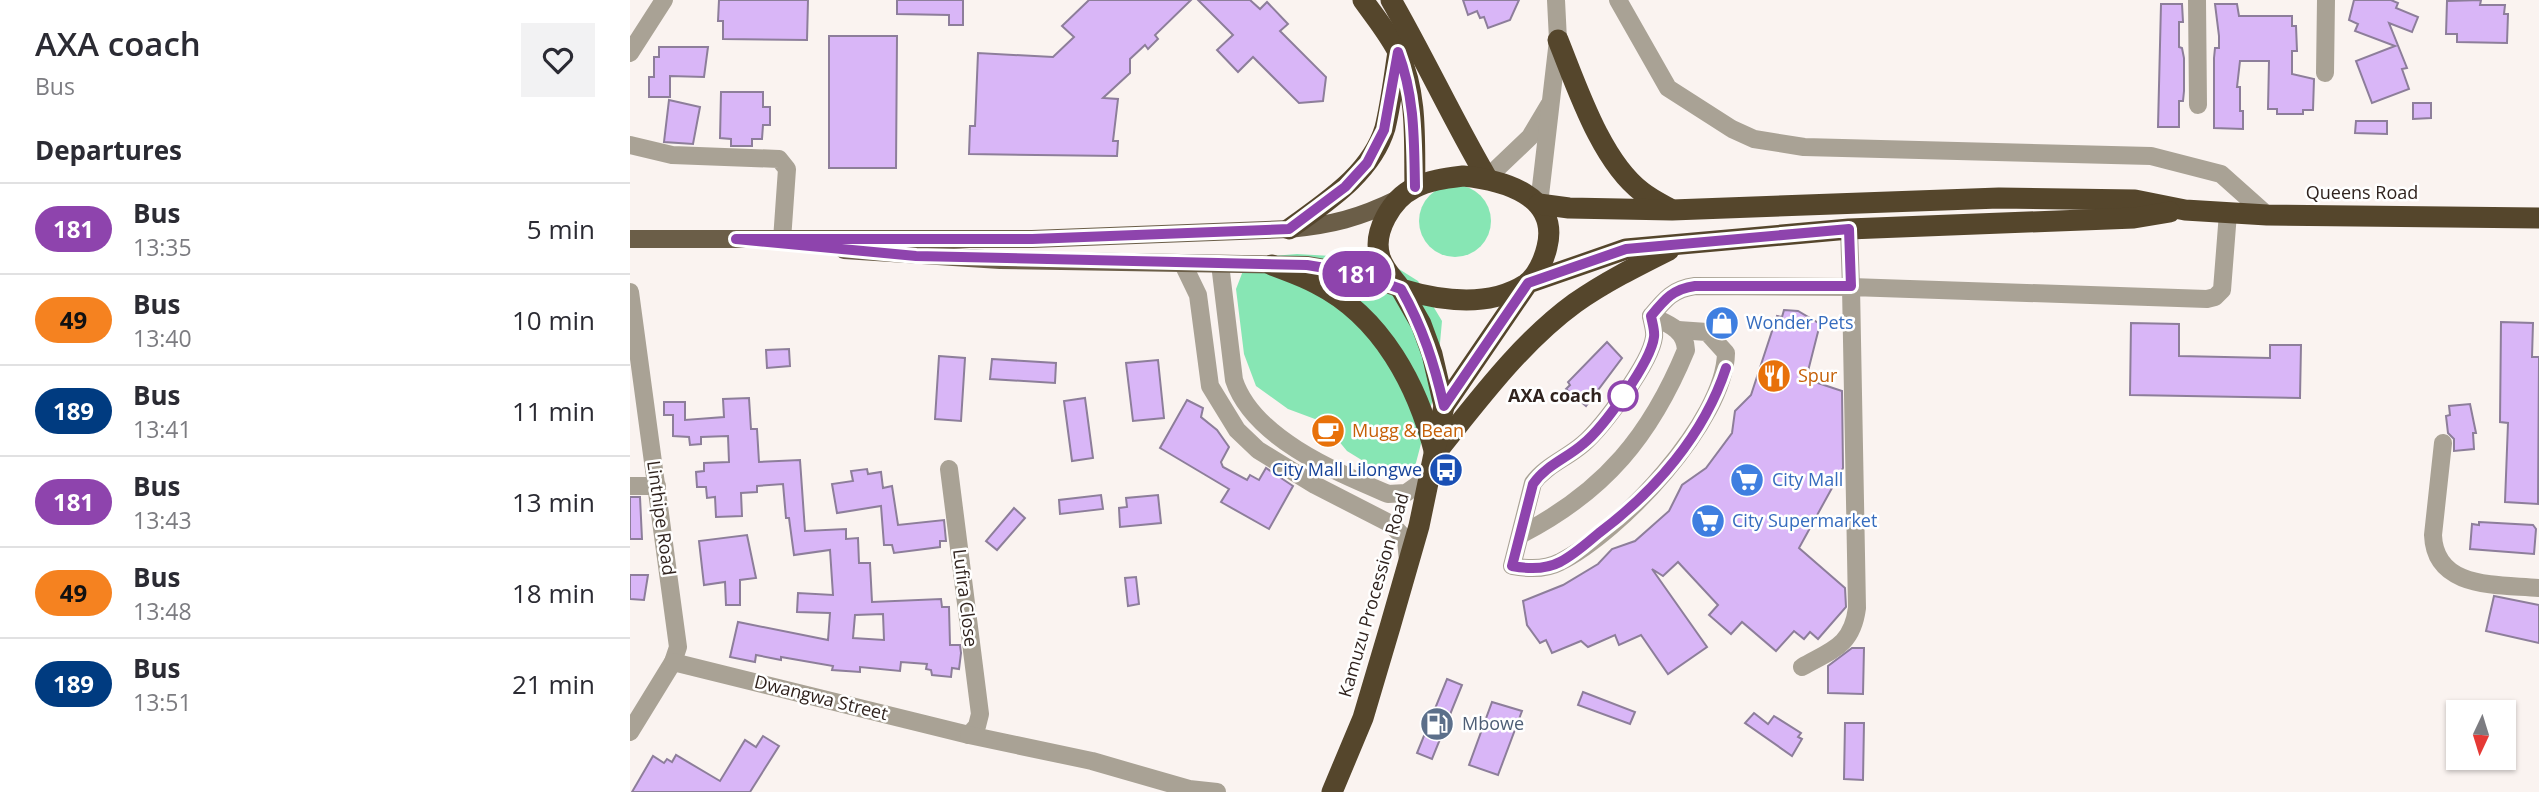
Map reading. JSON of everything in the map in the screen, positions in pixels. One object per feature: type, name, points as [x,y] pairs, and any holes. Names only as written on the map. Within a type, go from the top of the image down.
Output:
[{"type":"highway","points":[[1363,0],[1398,52],[1407,76],[1413,109],[1407,193]]},
{"type":"highway","points":[[1391,0],[1426,60],[1450,116],[1487,178]]},
{"type":"highway","points":[[1558,40],[1582,98],[1620,168],[1641,191],[1672,210]]},
{"type":"highway","points":[[1289,229],[1345,187],[1367,163],[1384,130],[1398,52]]},
{"type":"highway","points":[[1453,177],[1487,178],[1520,190],[1539,204],[1547,220],[1549,240],[1544,261],[1444,406],[1432,354],[1421,324],[1401,289],[1385,269],[1379,256],[1378,241],[1383,222],[1407,193],[1453,177]]},
{"type":"highway","points":[[1539,204],[1569,208],[1672,210],[1999,198],[2135,200],[2185,209]]},
{"type":"highway","points":[[1401,289],[1446,300],[1465,300],[1503,295],[1528,283],[1626,249],[1849,229],[2134,218],[2185,209]]},
{"type":"highway","name":"Queens Road","points":[[2185,209],[2267,215],[2539,218]]},
{"type":"highway","points":[[1434,454],[1494,381],[1550,324],[1615,278],[1680,244]]},
{"type":"highway","points":[[1272,265],[1318,284],[1373,325],[1404,374],[1421,410],[1434,454]]},
{"type":"highway","name":"Kamuzu Procession Road","points":[[1332,792],[1363,718],[1409,561],[1444,406]]},
{"type":"main road","points":[[630,239],[1032,239],[1289,229],[1331,225],[1363,216],[1407,193]]},
{"type":"main road","points":[[736,239],[916,256],[1334,268],[1401,289]]},
{"type":"street","points":[[630,53],[664,0]]},
{"type":"street","points":[[1539,204],[1558,40],[1556,0]]},
{"type":"street","points":[[1618,0],[1668,88],[1732,129],[1754,139],[1804,147],[2151,156],[2221,174],[2267,215]]},
{"type":"street","points":[[2197,0],[2198,105]]},
{"type":"street","points":[[2325,73],[2326,0]]},
{"type":"street","points":[[1487,178],[1530,137],[1552,99]]},
{"type":"street","points":[[630,145],[672,155],[779,159],[787,169],[782,240]]},
{"type":"street","points":[[1651,316],[1678,330],[1707,332],[1726,353],[1720,384],[1686,447],[1624,516],[1558,563],[1532,569],[1512,566],[1533,484],[1540,473],[1585,444],[1607,420],[1633,380],[1654,338],[1651,316],[1666,297],[1681,288],[1851,286],[2215,297],[2222,290],[2228,212]]},
{"type":"street","points":[[1802,667],[1845,642],[1854,627],[1857,608],[1849,229]]},
{"type":"street","points":[[1183,264],[1198,295],[1210,386],[1237,430],[1258,450],[1391,524],[1406,540],[1409,561]]},
{"type":"street","points":[[1220,264],[1234,380],[1240,397],[1262,424],[1288,443],[1388,494],[1406,493],[1430,476]]},
{"type":"street","name":"Linthipe Road","points":[[630,292],[678,648],[673,662],[630,732]]},
{"type":"street","points":[[1522,534],[1577,499],[1633,449],[1658,409],[1686,350],[1686,340],[1678,330]]},
{"type":"street","points":[[2443,443],[2433,535],[2433,549],[2440,565],[2458,578],[2475,582],[2539,588]]},
{"type":"street","name":"Lufira Close","points":[[949,469],[980,714],[973,731]]},
{"type":"street","points":[[630,486],[657,486]]},
{"type":"street","name":"Dwangwa Street","points":[[673,662],[973,731],[1189,789],[1217,792]]},
{"type":"green space","points":[[1462,185],[1481,195],[1489,207],[1489,235],[1481,247],[1469,255],[1448,257],[1429,247],[1421,235],[1419,214],[1429,195],[1441,187]]},
{"type":"green space","points":[[1297,254],[1383,259],[1418,281],[1442,321],[1436,387],[1413,474],[1386,475],[1347,451],[1323,422],[1288,409],[1256,386],[1244,354],[1236,289],[1248,258]]},
{"type":"building","points":[[719,0],[808,0],[807,40],[723,39],[723,21],[718,21]]},
{"type":"building","points":[[897,0],[963,0],[963,25],[949,25],[949,15],[897,14]]},
{"type":"building","points":[[1089,0],[1191,0],[1155,35],[1158,39],[1148,49],[1145,45],[1130,59],[1130,73],[1103,98],[1118,99],[1113,141],[1118,141],[1117,156],[969,154],[970,126],[975,126],[978,53],[1053,57],[1074,37],[1062,26]]},
{"type":"building","points":[[1198,0],[1250,0],[1260,9],[1267,2],[1288,24],[1280,31],[1326,77],[1323,101],[1299,103],[1253,57],[1238,72],[1217,50],[1233,35]]},
{"type":"building","points":[[1463,0],[1519,0],[1510,20],[1488,28],[1484,17],[1480,18],[1477,11],[1468,15]]},
{"type":"building","points":[[2354,0],[2391,0],[2398,3],[2396,8],[2418,17],[2412,32],[2389,23],[2407,68],[2402,69],[2409,89],[2372,103],[2356,61],[2395,46],[2355,31],[2358,24],[2349,20]]},
{"type":"building","points":[[2481,0],[2480,5],[2505,5],[2504,14],[2508,14],[2507,43],[2457,42],[2457,34],[2446,34],[2447,1]]},
{"type":"building","points":[[2161,4],[2182,4],[2183,22],[2179,22],[2179,47],[2182,48],[2184,58],[2184,91],[2183,101],[2179,101],[2179,127],[2158,127]]},
{"type":"building","points":[[2215,4],[2237,4],[2239,16],[2292,16],[2292,26],[2296,26],[2297,51],[2292,51],[2292,74],[2314,79],[2313,110],[2303,110],[2303,114],[2277,114],[2277,109],[2268,109],[2269,61],[2240,61],[2237,87],[2240,87],[2243,129],[2214,128],[2214,58],[2215,48],[2219,48]]},
{"type":"building","points":[[829,36],[897,36],[896,168],[829,168]]},
{"type":"building","points":[[659,47],[708,47],[704,77],[670,76],[670,97],[649,97],[649,77],[654,77],[654,57],[659,57]]},
{"type":"building","points":[[721,92],[763,92],[763,107],[770,107],[770,125],[763,125],[762,139],[752,139],[752,146],[731,146],[731,139],[720,138]]},
{"type":"building","points":[[669,100],[700,107],[693,144],[664,142]]},
{"type":"building","points":[[2413,103],[2431,103],[2431,118],[2413,119]]},
{"type":"building","points":[[2356,121],[2387,121],[2387,134],[2355,133]]},
{"type":"building","name":"City Mall","points":[[1784,310],[1798,311],[1820,324],[1806,379],[1842,391],[1843,468],[1799,548],[1845,588],[1846,607],[1818,639],[1810,632],[1804,639],[1794,631],[1776,651],[1742,622],[1731,634],[1709,615],[1718,605],[1678,562],[1663,576],[1652,569],[1707,647],[1668,674],[1641,635],[1619,645],[1615,635],[1588,647],[1581,641],[1552,653],[1546,640],[1540,643],[1527,625],[1523,601],[1563,585],[1598,564],[1612,549],[1635,541],[1669,511],[1682,485],[1706,468],[1732,433],[1735,411],[1751,395],[1777,316],[1782,317]]},
{"type":"building","points":[[2501,322],[2533,323],[2532,357],[2539,357],[2538,504],[2505,502],[2508,423],[2500,422]]},
{"type":"building","points":[[2131,323],[2179,324],[2179,356],[2270,358],[2270,345],[2301,345],[2300,398],[2130,395]]},
{"type":"building","points":[[1607,342],[1622,358],[1586,406],[1566,389],[1570,385],[1568,382]]},
{"type":"building","points":[[789,349],[790,366],[767,368],[766,350]]},
{"type":"building","points":[[939,356],[965,358],[961,421],[935,419]]},
{"type":"building","points":[[992,359],[1056,363],[1055,383],[990,379]]},
{"type":"building","points":[[1158,360],[1164,418],[1133,421],[1126,363]]},
{"type":"building","points":[[749,398],[751,429],[757,429],[759,462],[800,460],[805,531],[846,529],[846,539],[858,538],[859,563],[870,563],[872,602],[941,599],[942,607],[949,607],[950,645],[960,645],[961,653],[959,669],[952,668],[951,677],[932,675],[931,670],[926,669],[927,664],[901,662],[900,671],[860,667],[860,672],[832,670],[833,666],[781,657],[781,660],[756,655],[755,662],[730,657],[738,622],[828,640],[830,613],[797,612],[798,593],[833,595],[830,550],[794,555],[789,518],[786,518],[783,484],[757,486],[757,492],[741,493],[742,516],[716,517],[715,497],[707,498],[706,487],[697,487],[696,472],[704,471],[704,463],[729,462],[728,436],[701,437],[701,444],[690,445],[689,437],[673,436],[673,415],[664,415],[664,402],[685,402],[685,420],[724,417],[723,399]],"holes":[[[883,614],[884,640],[853,638],[855,615]]]},
{"type":"building","points":[[1085,398],[1093,458],[1072,461],[1064,401]]},
{"type":"building","points":[[1187,400],[1203,408],[1201,417],[1217,430],[1229,447],[1221,462],[1223,467],[1247,480],[1250,475],[1259,480],[1266,468],[1293,486],[1269,529],[1221,502],[1229,489],[1160,448]]},
{"type":"building","points":[[2470,404],[2476,433],[2473,433],[2474,449],[2454,451],[2454,439],[2448,433],[2446,416],[2450,415],[2449,406]]},
{"type":"building","points":[[867,469],[868,474],[881,472],[883,488],[892,486],[898,525],[944,520],[946,541],[940,541],[940,547],[894,553],[892,545],[884,545],[881,506],[837,513],[832,484],[853,481],[851,471]]},
{"type":"building","points":[[1101,495],[1103,509],[1060,514],[1059,500]]},
{"type":"building","points":[[1158,495],[1161,523],[1120,527],[1119,508],[1127,507],[1126,498]]},
{"type":"building","points":[[630,497],[640,497],[642,539],[630,539]]},
{"type":"building","points":[[1014,508],[1025,518],[997,550],[986,541]]},
{"type":"building","points":[[2479,522],[2533,525],[2536,529],[2534,554],[2470,549],[2472,524],[2479,525]]},
{"type":"building","points":[[747,535],[756,578],[740,580],[740,605],[726,605],[725,582],[704,585],[699,541]]},
{"type":"building","points":[[630,575],[648,575],[644,600],[630,599]]},
{"type":"building","points":[[1136,577],[1139,604],[1128,606],[1125,578]]},
{"type":"building","points":[[2494,596],[2539,605],[2539,643],[2486,631]]},
{"type":"building","points":[[1852,648],[1864,648],[1863,694],[1828,693],[1828,666]]},
{"type":"building","points":[[1447,679],[1462,685],[1432,759],[1417,753]]},
{"type":"building","points":[[1583,692],[1635,712],[1630,724],[1578,705]]},
{"type":"building","points":[[1492,702],[1522,711],[1498,775],[1469,765]]},
{"type":"building","points":[[1754,713],[1768,724],[1774,716],[1801,733],[1798,737],[1802,739],[1792,756],[1745,723]]},
{"type":"building","points":[[1845,723],[1864,723],[1863,780],[1844,779]]},
{"type":"building","points":[[763,736],[779,746],[750,792],[632,792],[653,756],[664,763],[667,759],[672,762],[676,755],[720,781],[745,740],[756,747]]},
{"type":"bus line","name":"181","points":[[1415,187],[1413,109],[1407,76],[1398,52],[1384,130],[1367,163],[1345,187],[1289,229],[1032,239],[736,239],[916,256],[1307,265],[1334,268],[1401,289],[1421,324],[1432,354],[1444,406],[1528,283],[1626,249],[1849,229],[1851,286],[1695,286],[1675,290],[1666,297],[1651,316],[1654,338],[1633,380],[1607,420],[1585,444],[1561,462],[1540,473],[1533,484],[1512,566],[1532,569],[1558,563],[1624,516],[1686,447],[1700,425],[1726,368]]},
{"type":"place","name":"Wonder Pets","points":[[1722,323]]},
{"type":"place","name":"Spur","points":[[1774,376]]},
{"type":"place","name":"AXA coach","points":[[1623,396]]},
{"type":"place","name":"Mugg & Bean","points":[[1328,431]]},
{"type":"place","name":"City Mall Lilongwe","points":[[1446,470]]},
{"type":"place","name":"City Mall","points":[[1747,480]]},
{"type":"place","name":"City Supermarket","points":[[1708,521]]},
{"type":"place","name":"Mbowe","points":[[1437,724]]}]
